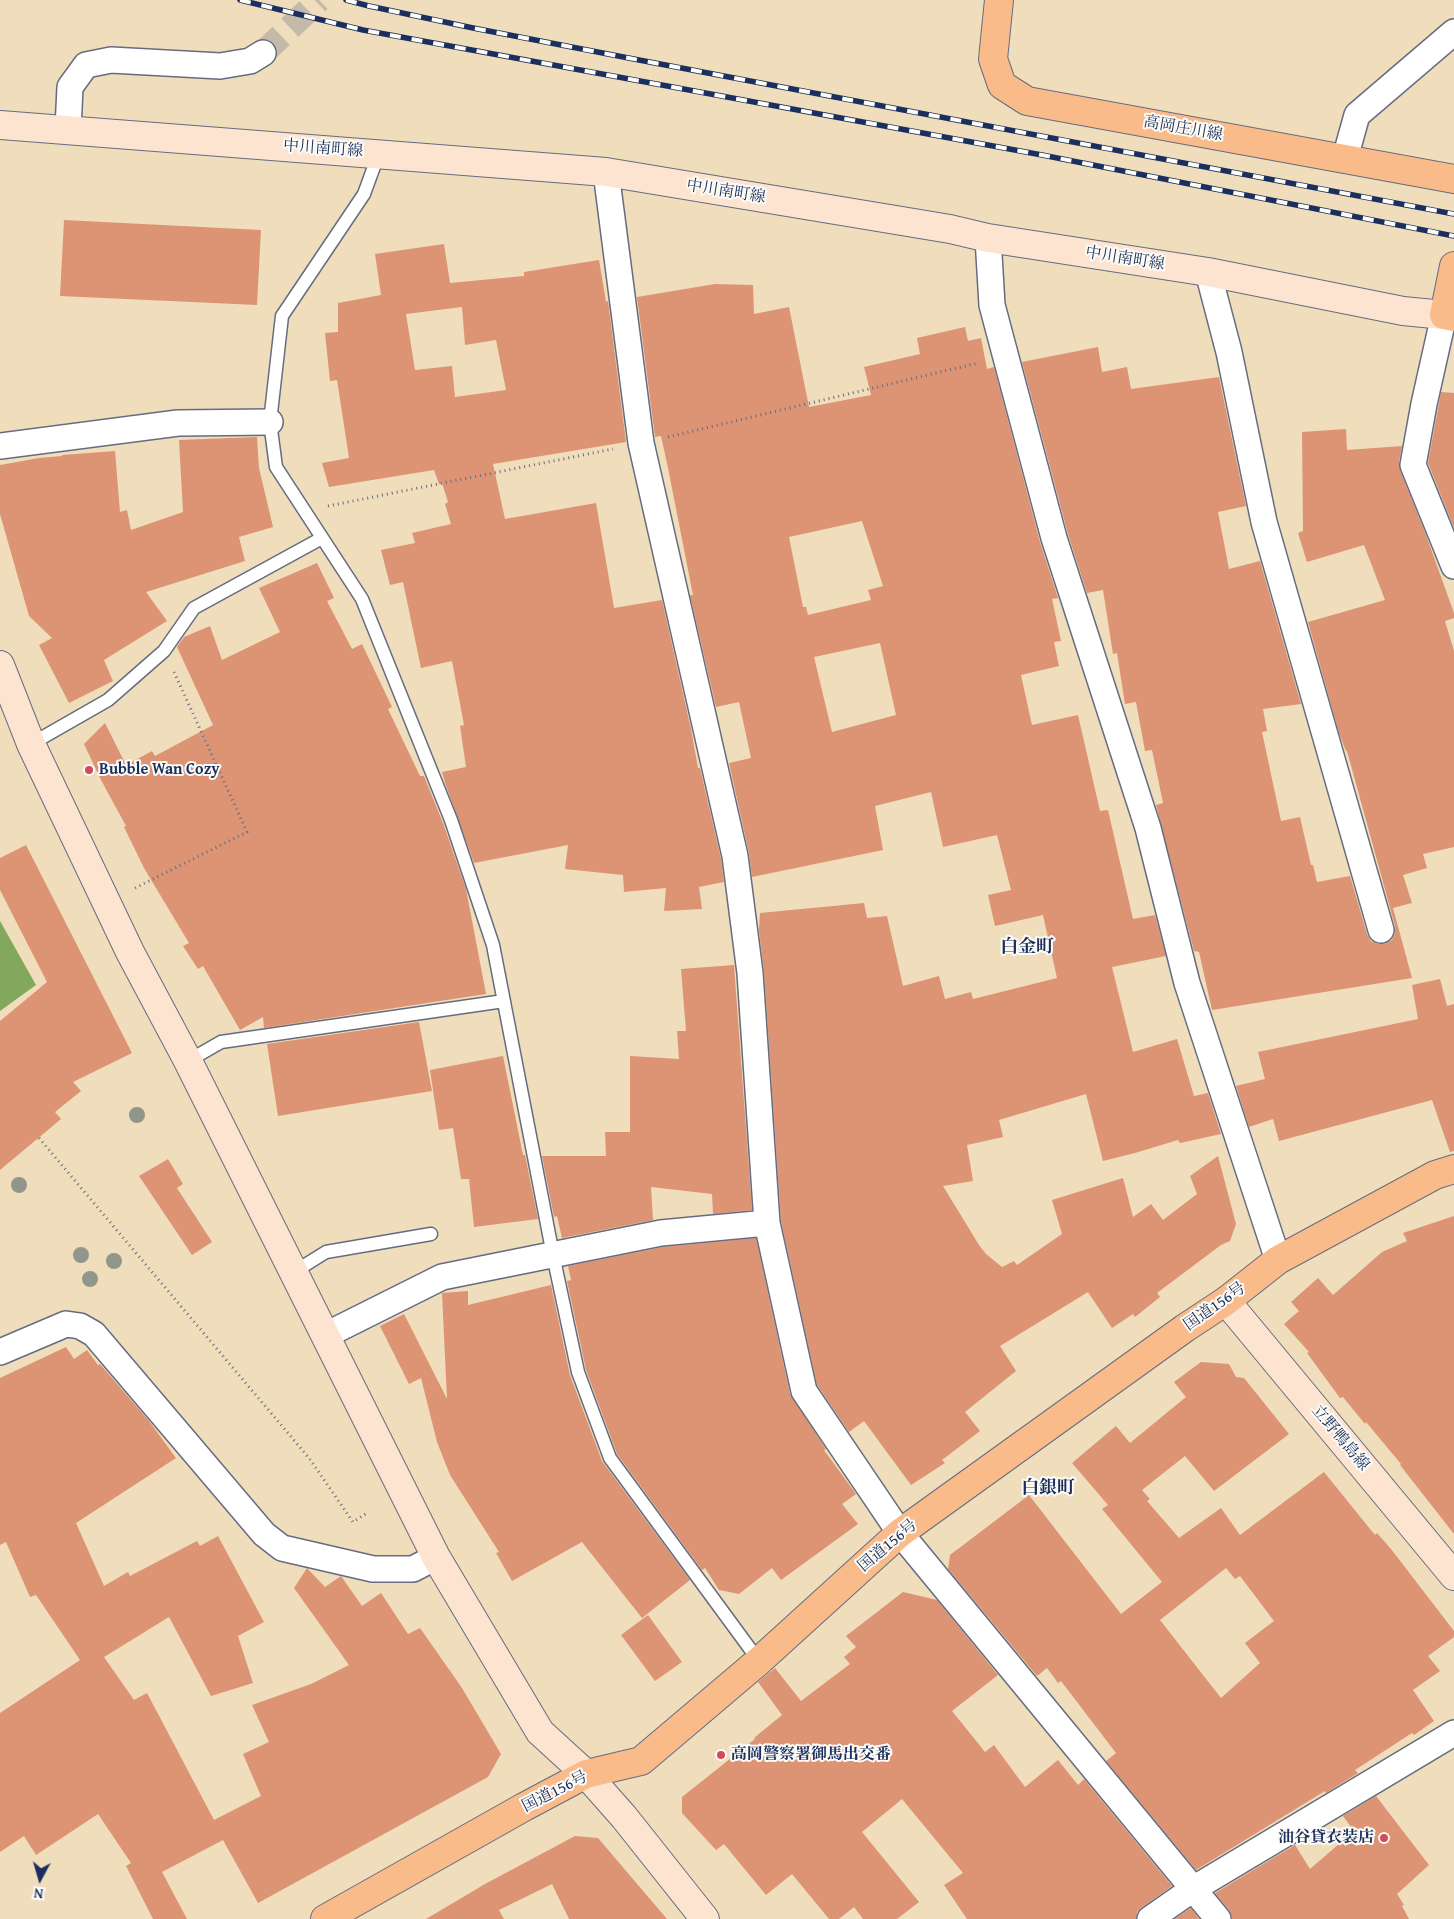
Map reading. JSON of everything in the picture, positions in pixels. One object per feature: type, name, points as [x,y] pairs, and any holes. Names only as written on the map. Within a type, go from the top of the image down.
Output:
[{"type":"main road","name":"高岡庄川線","points":[[999,0],[992,59],[1002,85],[1027,101],[1454,179]]},
{"type":"main road","name":"中川南町線","points":[[0,124],[606,172],[950,229],[988,238],[1208,272],[1402,311],[1449,316]]},
{"type":"main road","points":[[1449,316],[1454,266]]},
{"type":"main road","points":[[0,665],[31,744],[130,952],[188,1061],[436,1557],[540,1732],[586,1774],[624,1817],[705,1919]]},
{"type":"main road","name":"国道156号","points":[[325,1919],[586,1774],[641,1761],[759,1661],[900,1533],[1185,1328],[1226,1301],[1278,1260],[1435,1176],[1454,1168]]},
{"type":"main road","name":"立野鴨島線","points":[[1226,1301],[1454,1576]]},
{"type":"street","points":[[1345,158],[1357,115],[1454,32]]},
{"type":"street","points":[[68,129],[70,87],[86,65],[111,60],[220,66],[250,61],[263,53]]},
{"type":"street","points":[[606,172],[641,443],[735,856],[750,973],[768,1223],[804,1391],[900,1533],[1218,1919]]},
{"type":"street","points":[[988,238],[992,305],[1054,538],[1148,828],[1187,983],[1278,1260]]},
{"type":"street","points":[[1208,272],[1229,352],[1264,522],[1381,930]]},
{"type":"street","points":[[1449,316],[1424,404],[1413,465],[1454,566]]},
{"type":"street","points":[[0,446],[178,423],[270,422]]},
{"type":"street","points":[[326,1335],[442,1277],[661,1233],[768,1223]]},
{"type":"street","points":[[0,1352],[66,1324],[80,1326],[94,1334],[264,1534],[282,1548],[373,1569],[412,1569],[436,1557]]},
{"type":"street","points":[[1150,1919],[1193,1889],[1454,1733]]},
{"type":"lane","points":[[380,153],[364,194],[282,316],[270,422],[276,467],[362,599],[452,820],[493,945],[553,1255],[578,1372],[610,1458],[759,1661]]},
{"type":"lane","points":[[31,744],[108,700],[164,651],[194,608],[322,538]]},
{"type":"lane","points":[[188,1061],[221,1042],[504,1001]]},
{"type":"lane","points":[[294,1272],[326,1252],[431,1234]]},
{"type":"path","points":[[135,888],[247,832],[164,651]]},
{"type":"path","points":[[39,1138],[309,1458],[353,1522],[367,1513]]},
{"type":"green space","points":[[0,921],[36,985],[0,1011]]},
{"type":"building","points":[[64,220],[261,230],[257,305],[60,296]]},
{"type":"building","points":[[444,244],[450,283],[524,276],[524,272],[599,260],[606,302],[608,301],[626,442],[493,464],[505,519],[596,503],[614,608],[662,600],[698,768],[700,768],[721,859],[724,882],[699,887],[702,909],[664,911],[666,888],[624,892],[623,875],[565,869],[568,845],[474,863],[442,772],[466,767],[460,726],[464,725],[452,661],[421,668],[403,582],[390,585],[381,550],[415,543],[412,533],[451,524],[445,504],[448,502],[442,483],[439,484],[434,470],[329,487],[322,463],[349,458],[337,380],[330,381],[325,333],[338,332],[338,303],[381,295],[375,254]],"holes":[[[462,307],[465,345],[496,340],[506,390],[455,397],[452,366],[415,370],[406,314]]]},
{"type":"building","points":[[715,284],[753,285],[754,314],[789,307],[809,407],[871,395],[864,367],[920,354],[917,338],[965,327],[968,341],[981,338],[987,369],[994,367],[1040,542],[1058,598],[1052,599],[1061,641],[1054,642],[1059,666],[1021,675],[1032,725],[1078,715],[1100,811],[1108,810],[1133,919],[1155,915],[1166,956],[1112,967],[1133,1052],[1177,1039],[1194,1096],[1208,1093],[1221,1134],[1180,1143],[1178,1140],[1103,1161],[1086,1094],[999,1120],[1003,1137],[967,1145],[973,1181],[943,1186],[979,1245],[986,1254],[1002,1267],[1014,1261],[1017,1265],[1062,1234],[1052,1200],[1123,1178],[1133,1217],[1151,1204],[1163,1220],[1197,1194],[1190,1176],[1218,1156],[1236,1224],[1230,1241],[1221,1245],[1157,1293],[1160,1297],[1135,1317],[1133,1314],[1112,1328],[1088,1292],[1000,1346],[1016,1371],[965,1412],[980,1431],[942,1460],[945,1463],[911,1485],[864,1421],[849,1432],[817,1385],[781,1221],[764,972],[759,930],[760,913],[864,903],[867,918],[887,916],[903,986],[939,976],[945,999],[971,992],[973,999],[1057,978],[1043,915],[995,926],[988,895],[1011,890],[997,835],[943,847],[931,792],[875,806],[883,850],[752,877],[749,853],[729,763],[751,758],[739,702],[716,707],[690,595],[693,595],[661,436],[655,437],[637,297]],"holes":[[[862,521],[883,586],[868,590],[871,600],[808,615],[806,607],[803,607],[789,537]],[[880,643],[896,715],[832,732],[814,657]]]},
{"type":"building","points":[[1098,347],[1102,372],[1127,367],[1131,389],[1219,377],[1246,506],[1218,512],[1229,569],[1260,561],[1301,704],[1263,709],[1267,731],[1262,732],[1281,821],[1300,817],[1311,865],[1313,865],[1317,882],[1350,876],[1367,934],[1371,941],[1378,944],[1385,944],[1392,940],[1395,926],[1347,751],[1339,733],[1308,622],[1385,600],[1364,545],[1307,562],[1298,533],[1303,531],[1302,432],[1346,429],[1347,450],[1402,446],[1399,462],[1400,470],[1454,613],[1454,618],[1445,621],[1454,651],[1454,847],[1423,854],[1427,868],[1403,875],[1412,903],[1393,908],[1412,978],[1212,1010],[1199,952],[1194,951],[1156,805],[1163,803],[1152,750],[1145,751],[1136,702],[1125,704],[1117,653],[1113,654],[1103,590],[1087,593],[1068,534],[1022,362]]},
{"type":"building","points":[[1441,392],[1454,393],[1454,528],[1428,463]]},
{"type":"building","points":[[257,437],[259,468],[273,527],[239,537],[245,561],[146,592],[167,621],[104,660],[113,681],[69,703],[39,645],[52,638],[29,616],[0,514],[0,465],[62,455],[115,451],[120,512],[127,510],[131,530],[183,512],[179,440]]},
{"type":"building","points":[[317,563],[334,598],[327,601],[352,649],[362,644],[392,707],[388,709],[420,776],[424,776],[443,823],[466,889],[486,994],[264,1028],[263,1017],[240,1030],[203,966],[198,969],[183,946],[189,943],[144,868],[124,827],[126,826],[84,744],[105,723],[126,765],[152,751],[155,756],[213,725],[177,647],[184,637],[210,626],[222,660],[280,632],[259,588]]},
{"type":"building","points":[[26,845],[132,1053],[73,1082],[81,1091],[55,1112],[61,1119],[0,1170],[0,1021],[47,982],[0,890],[0,858]]},
{"type":"building","points":[[734,965],[752,1210],[713,1214],[712,1194],[651,1187],[653,1220],[562,1238],[557,1216],[554,1217],[542,1156],[606,1156],[605,1132],[630,1132],[630,1056],[679,1059],[677,1031],[686,1031],[681,969]]},
{"type":"building","points":[[1440,979],[1447,1006],[1454,1004],[1454,1151],[1450,1152],[1432,1100],[1279,1141],[1273,1119],[1249,1127],[1236,1086],[1265,1079],[1258,1052],[1418,1019],[1412,985]]},
{"type":"building","points":[[419,1022],[432,1091],[278,1116],[267,1044]]},
{"type":"building","points":[[503,1056],[538,1219],[474,1227],[469,1179],[461,1179],[453,1128],[439,1130],[430,1070]]},
{"type":"building","points":[[168,1159],[183,1184],[177,1188],[212,1242],[192,1255],[139,1176]]},
{"type":"building","points":[[1454,1216],[1454,1534],[1401,1464],[1366,1422],[1365,1424],[1343,1397],[1340,1398],[1307,1353],[1309,1352],[1284,1324],[1299,1311],[1291,1302],[1318,1278],[1333,1295],[1382,1252],[1407,1241],[1403,1233]]},
{"type":"building","points":[[756,1238],[790,1394],[826,1449],[824,1450],[856,1494],[842,1504],[858,1524],[781,1580],[772,1568],[739,1594],[719,1590],[705,1568],[702,1570],[617,1454],[586,1370],[567,1281],[571,1280],[568,1266],[663,1247]]},
{"type":"building","points":[[551,1285],[570,1375],[602,1461],[690,1580],[642,1618],[582,1542],[512,1581],[496,1553],[499,1552],[450,1475],[437,1442],[421,1378],[409,1384],[380,1326],[404,1314],[447,1399],[442,1293],[468,1291],[468,1305]]},
{"type":"building","points":[[66,1347],[74,1359],[87,1350],[98,1365],[100,1364],[149,1421],[176,1458],[76,1523],[104,1586],[128,1572],[130,1576],[197,1541],[200,1546],[218,1536],[264,1622],[238,1636],[253,1683],[211,1696],[169,1617],[104,1657],[134,1700],[147,1693],[214,1820],[261,1796],[243,1754],[269,1742],[252,1705],[311,1684],[349,1665],[294,1588],[307,1568],[325,1587],[341,1576],[362,1606],[381,1593],[408,1634],[420,1628],[462,1688],[501,1754],[488,1777],[258,1903],[223,1840],[162,1872],[187,1919],[153,1919],[126,1866],[131,1863],[98,1814],[36,1855],[24,1836],[0,1852],[0,1713],[80,1660],[36,1595],[30,1597],[6,1542],[0,1545],[0,1378]]},
{"type":"building","points":[[1201,1362],[1229,1364],[1236,1377],[1244,1378],[1289,1434],[1214,1491],[1185,1456],[1142,1490],[1150,1499],[1147,1501],[1179,1538],[1221,1508],[1240,1535],[1324,1472],[1375,1535],[1377,1533],[1391,1549],[1454,1631],[1454,1637],[1428,1656],[1440,1671],[1413,1690],[1434,1721],[1355,1770],[1358,1773],[1326,1793],[1325,1791],[1196,1870],[1106,1761],[1116,1753],[1061,1681],[1058,1683],[1047,1668],[1037,1676],[948,1569],[950,1555],[1029,1495],[1121,1614],[1162,1582],[1102,1509],[1108,1505],[1072,1463],[1116,1426],[1130,1443],[1186,1397],[1174,1382]],"holes":[[[1226,1568],[1235,1579],[1240,1576],[1274,1621],[1245,1643],[1260,1663],[1221,1698],[1160,1620]]]},
{"type":"building","points":[[903,1592],[937,1600],[998,1675],[952,1711],[985,1752],[994,1745],[1025,1787],[1058,1760],[1078,1785],[1084,1779],[1172,1886],[1141,1908],[1137,1912],[1136,1919],[967,1919],[944,1885],[963,1873],[902,1799],[862,1832],[919,1902],[897,1919],[863,1919],[854,1907],[839,1919],[829,1919],[792,1874],[766,1895],[724,1844],[716,1850],[682,1813],[682,1797],[782,1715],[758,1682],[775,1668],[801,1701],[850,1664],[844,1657],[856,1647],[846,1636]]},
{"type":"building","points":[[648,1615],[682,1662],[655,1681],[621,1635]]},
{"type":"building","points":[[1376,1796],[1429,1865],[1397,1894],[1404,1905],[1402,1906],[1409,1919],[1232,1919],[1229,1910],[1215,1893],[1295,1845],[1310,1869],[1354,1831],[1343,1816]]},
{"type":"building","points":[[575,1836],[598,1838],[667,1919],[569,1919],[552,1884],[499,1910],[504,1919],[426,1919],[485,1884]]},
{"type":"building","points":[[1191,1908],[1199,1919],[1175,1919]]},
{"type":"tunnel","points":[[263,53],[319,0]]},
{"type":"railway","points":[[240,0],[363,30],[1042,155],[1454,236]]},
{"type":"railway","points":[[346,0],[473,28],[1454,214]]},
{"type":"place","name":"Bubble Wan Cozy","points":[[89,770]]},
{"type":"place","name":"高岡警察署御馬出交番","points":[[721,1755]]},
{"type":"place","name":"油谷貸衣装店","points":[[1384,1838]]},
{"type":"district","name":"白金町","points":[[1027,947]]},
{"type":"district","name":"白銀町","points":[[1048,1488]]}]
